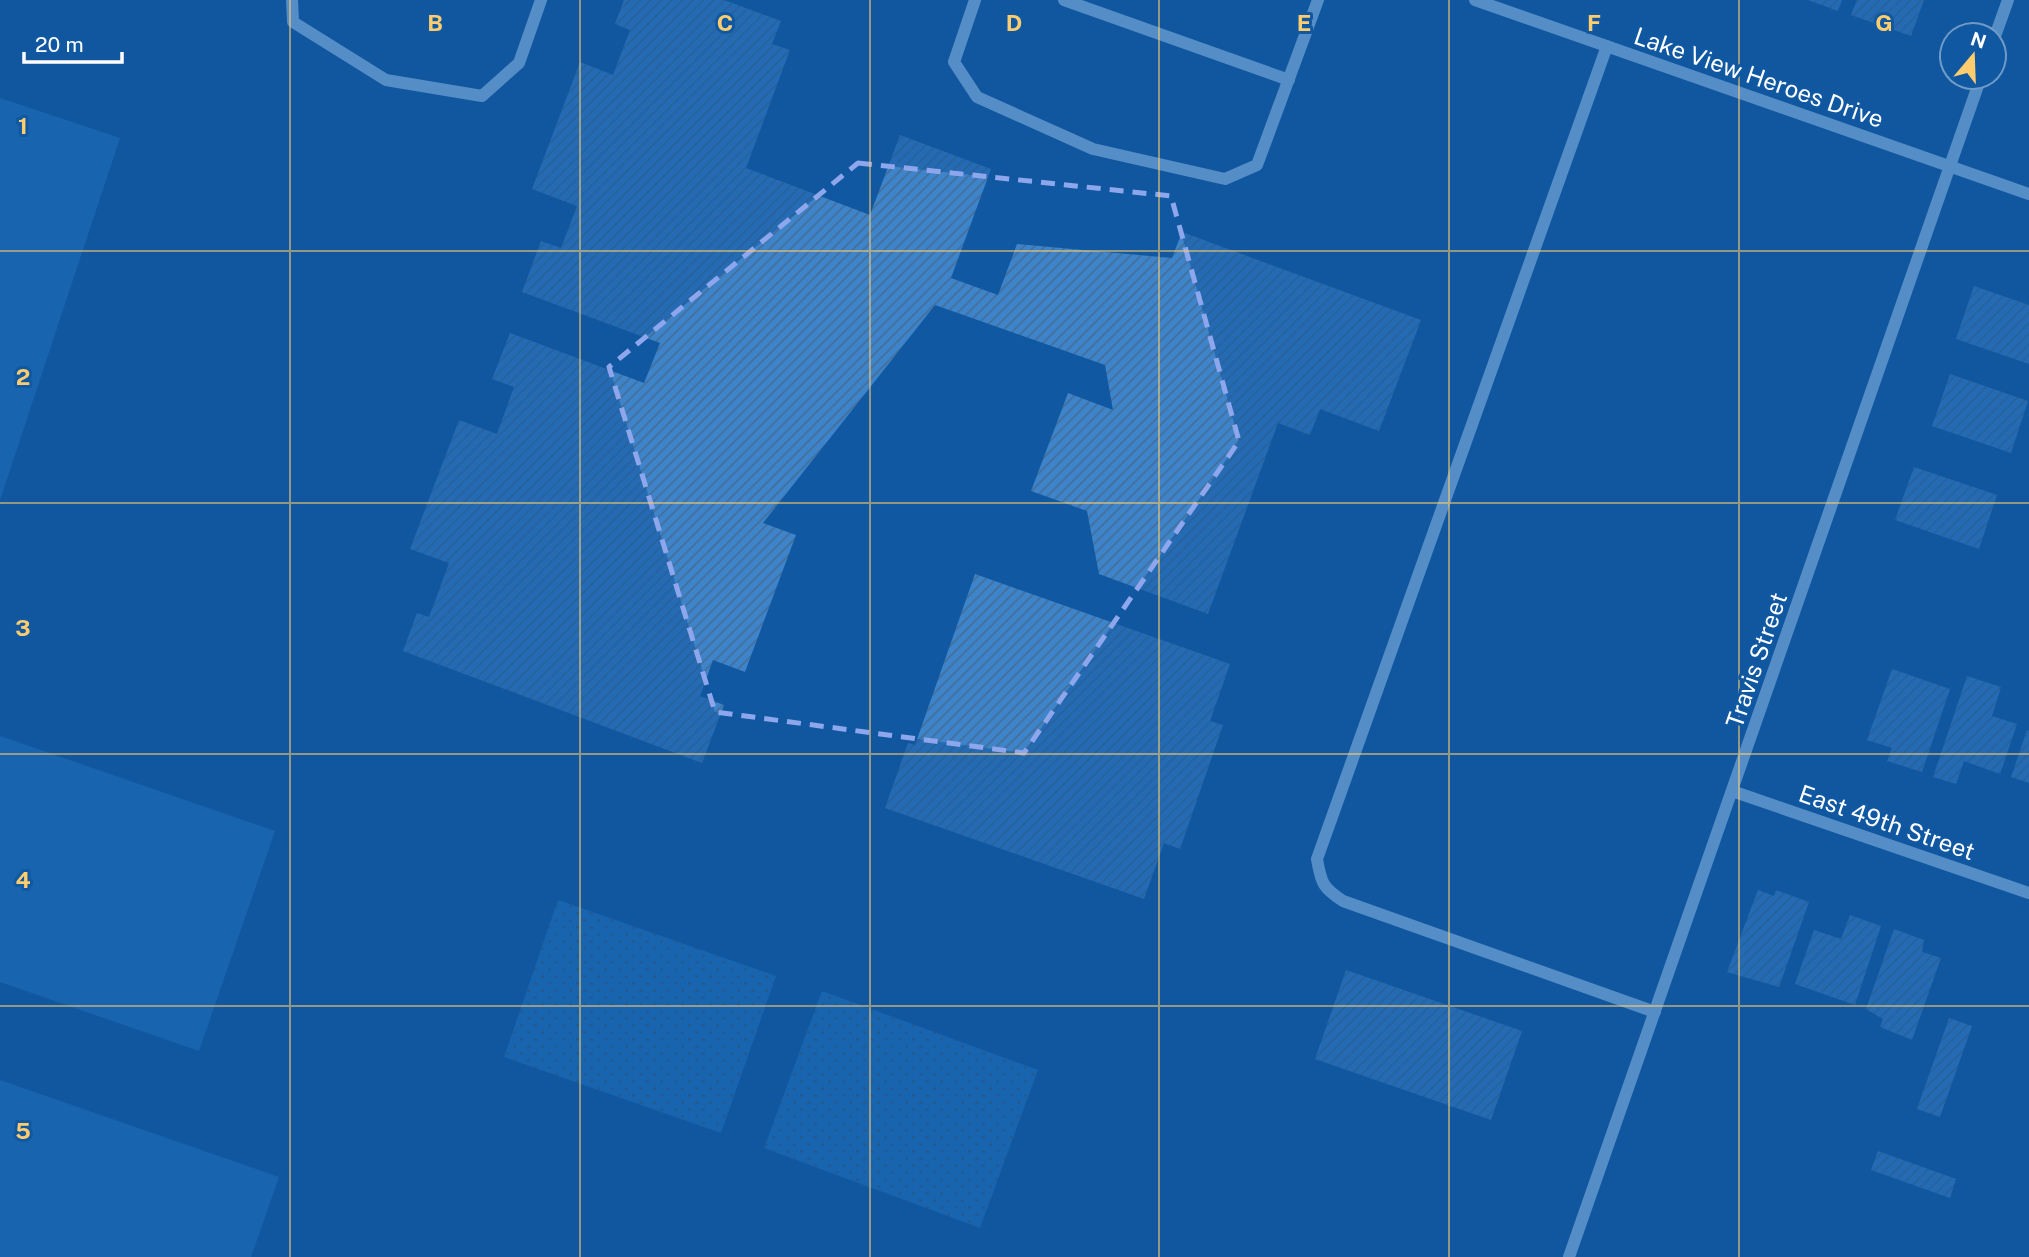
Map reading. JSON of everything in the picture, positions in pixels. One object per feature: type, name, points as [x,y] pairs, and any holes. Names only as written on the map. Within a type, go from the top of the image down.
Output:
[{"type":"street","points":[[292,0],[293,22],[386,80],[482,96],[519,63],[541,0]]},
{"type":"street","points":[[975,0],[954,62],[977,97],[1093,149],[1225,179],[1257,165],[1318,0]]},
{"type":"street","points":[[1064,0],[1289,80]]},
{"type":"street","name":"Lake View Heroes Drive","points":[[1475,0],[2029,194]]},
{"type":"street","points":[[2000,21],[2008,0]]},
{"type":"street","points":[[1607,46],[1317,859],[1320,880],[1326,890],[1343,901],[1655,1012]]},
{"type":"street","name":"Travis Street","points":[[1569,1257],[1976,91]]},
{"type":"street","name":"East 49th Street","points":[[1732,791],[2029,893]]},
{"type":"highlighted area","points":[[858,163],[1171,196],[1239,441],[1024,753],[715,712],[609,367]]},
{"type":"shaded area","points":[[0,98],[120,138],[0,500]]},
{"type":"shaded area","points":[[0,736],[275,831],[199,1051],[0,982]]},
{"type":"shaded area","points":[[558,900],[776,976],[721,1133],[504,1057]]},
{"type":"shaded area","points":[[822,991],[1038,1070],[980,1228],[764,1148]]},
{"type":"shaded area","points":[[0,1080],[279,1177],[251,1257],[0,1257]]},
{"type":"building","points":[[624,0],[724,0],[781,21],[772,44],[790,50],[746,168],[870,215],[900,135],[991,169],[951,278],[998,295],[1017,244],[1172,258],[1182,232],[1421,320],[1379,431],[1320,409],[1310,435],[1278,423],[1208,614],[1099,574],[1087,511],[1031,491],[1068,393],[1113,410],[1105,365],[935,305],[763,523],[796,535],[745,672],[713,660],[700,696],[724,705],[702,763],[403,651],[417,613],[429,617],[449,563],[410,549],[459,420],[497,434],[514,387],[492,379],[510,333],[644,383],[660,343],[522,292],[541,241],[561,248],[577,206],[532,189],[580,62],[613,75],[630,30],[615,24]]},
{"type":"building","points":[[1808,0],[1842,0],[1838,11]]},
{"type":"building","points":[[1857,0],[1924,0],[1911,36],[1851,15]]},
{"type":"building","points":[[1974,286],[2029,305],[2029,364],[1956,339]]},
{"type":"building","points":[[1950,374],[2028,401],[2011,453],[1932,426]]},
{"type":"building","points":[[1914,467],[1997,495],[1979,549],[1895,520]]},
{"type":"building","points":[[975,574],[1230,664],[1210,721],[1223,725],[1180,849],[1164,843],[1144,899],[885,808],[908,743],[915,745]]},
{"type":"building","points":[[1892,669],[1950,689],[1922,772],[1887,761],[1892,748],[1867,740]]},
{"type":"building","points":[[1967,676],[2001,687],[1992,716],[2017,724],[2000,774],[1964,761],[1956,784],[1933,777]]},
{"type":"building","points":[[2027,730],[2029,731],[2029,783],[2011,777]]},
{"type":"building","points":[[1758,890],[1774,896],[1776,890],[1809,902],[1779,987],[1727,972]]},
{"type":"building","points":[[1850,915],[1881,926],[1855,1005],[1795,984],[1814,930],[1841,939]]},
{"type":"building","points":[[1894,929],[1924,940],[1922,952],[1941,958],[1912,1040],[1880,1027],[1883,1019],[1866,1009]]},
{"type":"building","points":[[1346,970],[1522,1031],[1491,1120],[1315,1059]]},
{"type":"building","points":[[1949,1018],[1972,1026],[1940,1117],[1917,1109]]},
{"type":"building","points":[[1878,1151],[1956,1179],[1950,1198],[1871,1170]]}]
